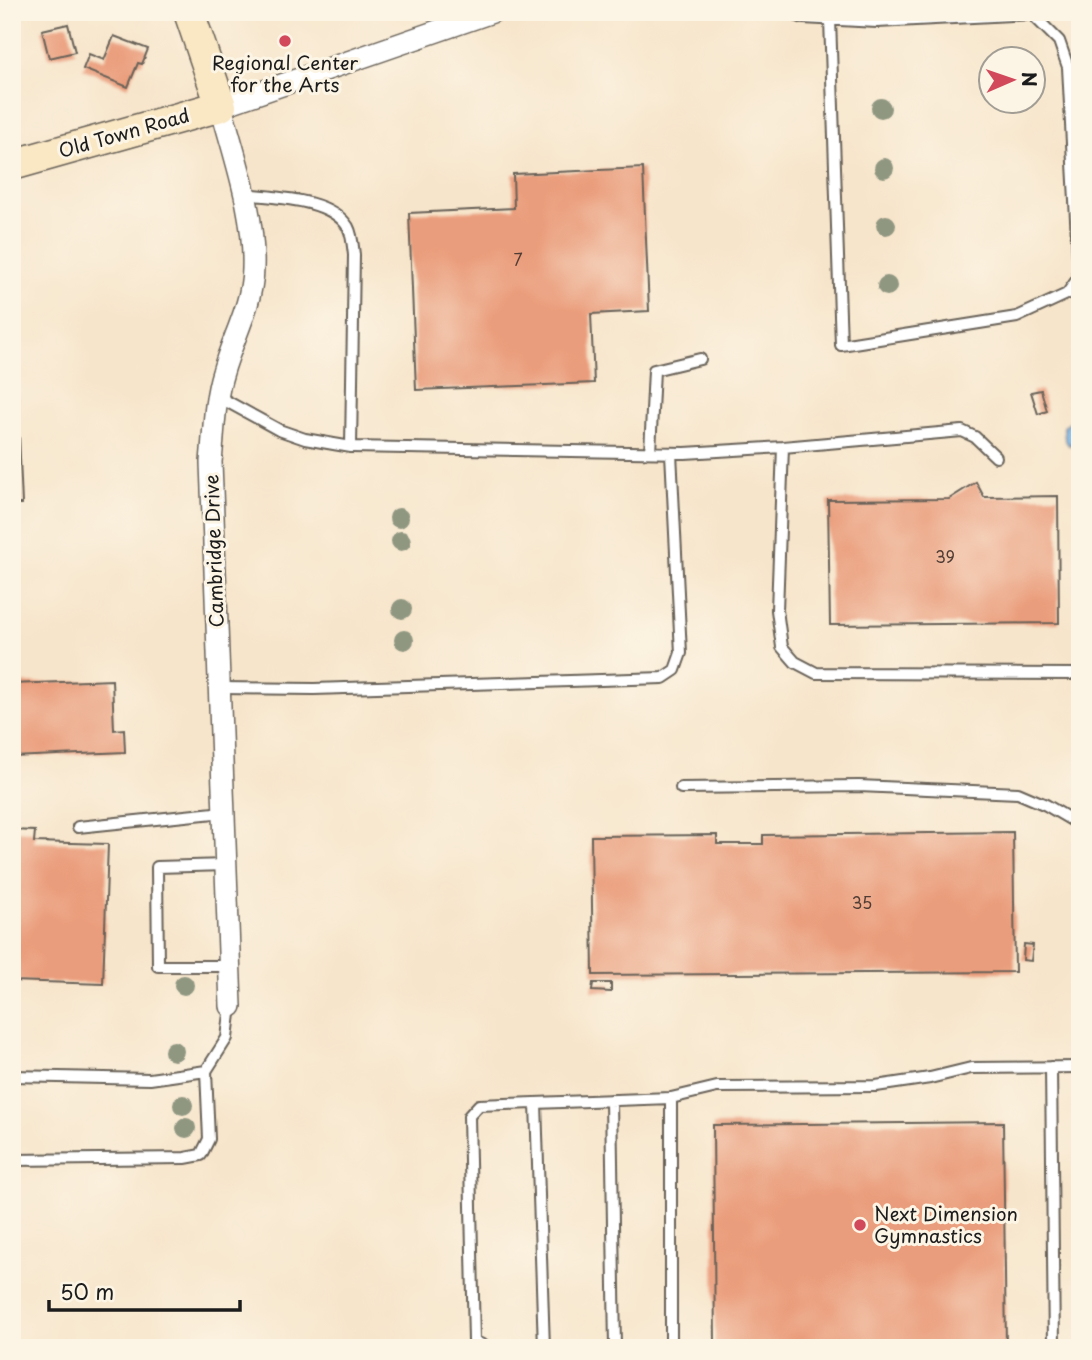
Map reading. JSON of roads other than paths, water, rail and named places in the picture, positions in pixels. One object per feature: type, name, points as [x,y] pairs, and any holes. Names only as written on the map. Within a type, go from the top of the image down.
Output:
[{"type":"main road","points":[[189,12],[221,106]]},
{"type":"main road","name":"Old Town Road","points":[[12,165],[221,106]]},
{"type":"street","points":[[221,106],[492,12]]},
{"type":"street","name":"Cambridge Drive","points":[[221,106],[245,194],[252,234],[253,270],[248,302],[223,371],[217,396],[211,462],[231,1006]]},
{"type":"lane","points":[[786,12],[830,19],[877,22],[1032,14],[1059,41],[1068,67],[1079,277],[1067,294],[1017,317],[841,345],[830,19]]},
{"type":"lane","points":[[245,194],[335,212],[349,229],[354,255],[351,447]]},
{"type":"lane","points":[[650,452],[654,370],[700,359]]},
{"type":"lane","points":[[217,396],[279,430],[304,439],[351,447],[671,453],[783,447],[961,431],[975,437],[996,457]]},
{"type":"lane","points":[[783,447],[777,610],[782,646],[795,662],[816,673],[1080,674]]},
{"type":"lane","points":[[219,688],[314,689],[663,678],[675,670],[681,653],[671,453]]},
{"type":"lane","points":[[681,788],[859,786],[1018,793],[1046,805],[1080,825]]},
{"type":"lane","points":[[78,827],[224,812]]},
{"type":"lane","points":[[226,865],[158,867],[158,965],[230,966]]},
{"type":"lane","points":[[12,1160],[186,1158],[201,1155],[209,1139],[206,1070],[227,1038],[231,1006]]},
{"type":"lane","points":[[1051,1067],[1054,1348]]},
{"type":"lane","points":[[488,1348],[474,1341],[469,1115],[479,1105],[671,1098],[717,1087],[876,1086],[930,1078],[971,1068],[1080,1067]]},
{"type":"lane","points":[[12,1076],[150,1079],[206,1070]]},
{"type":"lane","points":[[671,1098],[671,1348]]},
{"type":"lane","points":[[611,1100],[615,1348]]},
{"type":"lane","points":[[537,1102],[544,1348]]},
{"type":"water","points":[[1080,414],[1080,442],[1069,445],[1065,439],[1064,427]]},
{"type":"place","name":"Regional Center for the Arts","points":[[285,41]]},
{"type":"place","name":"Next Dimension Gymnastics","points":[[860,1225]]}]
